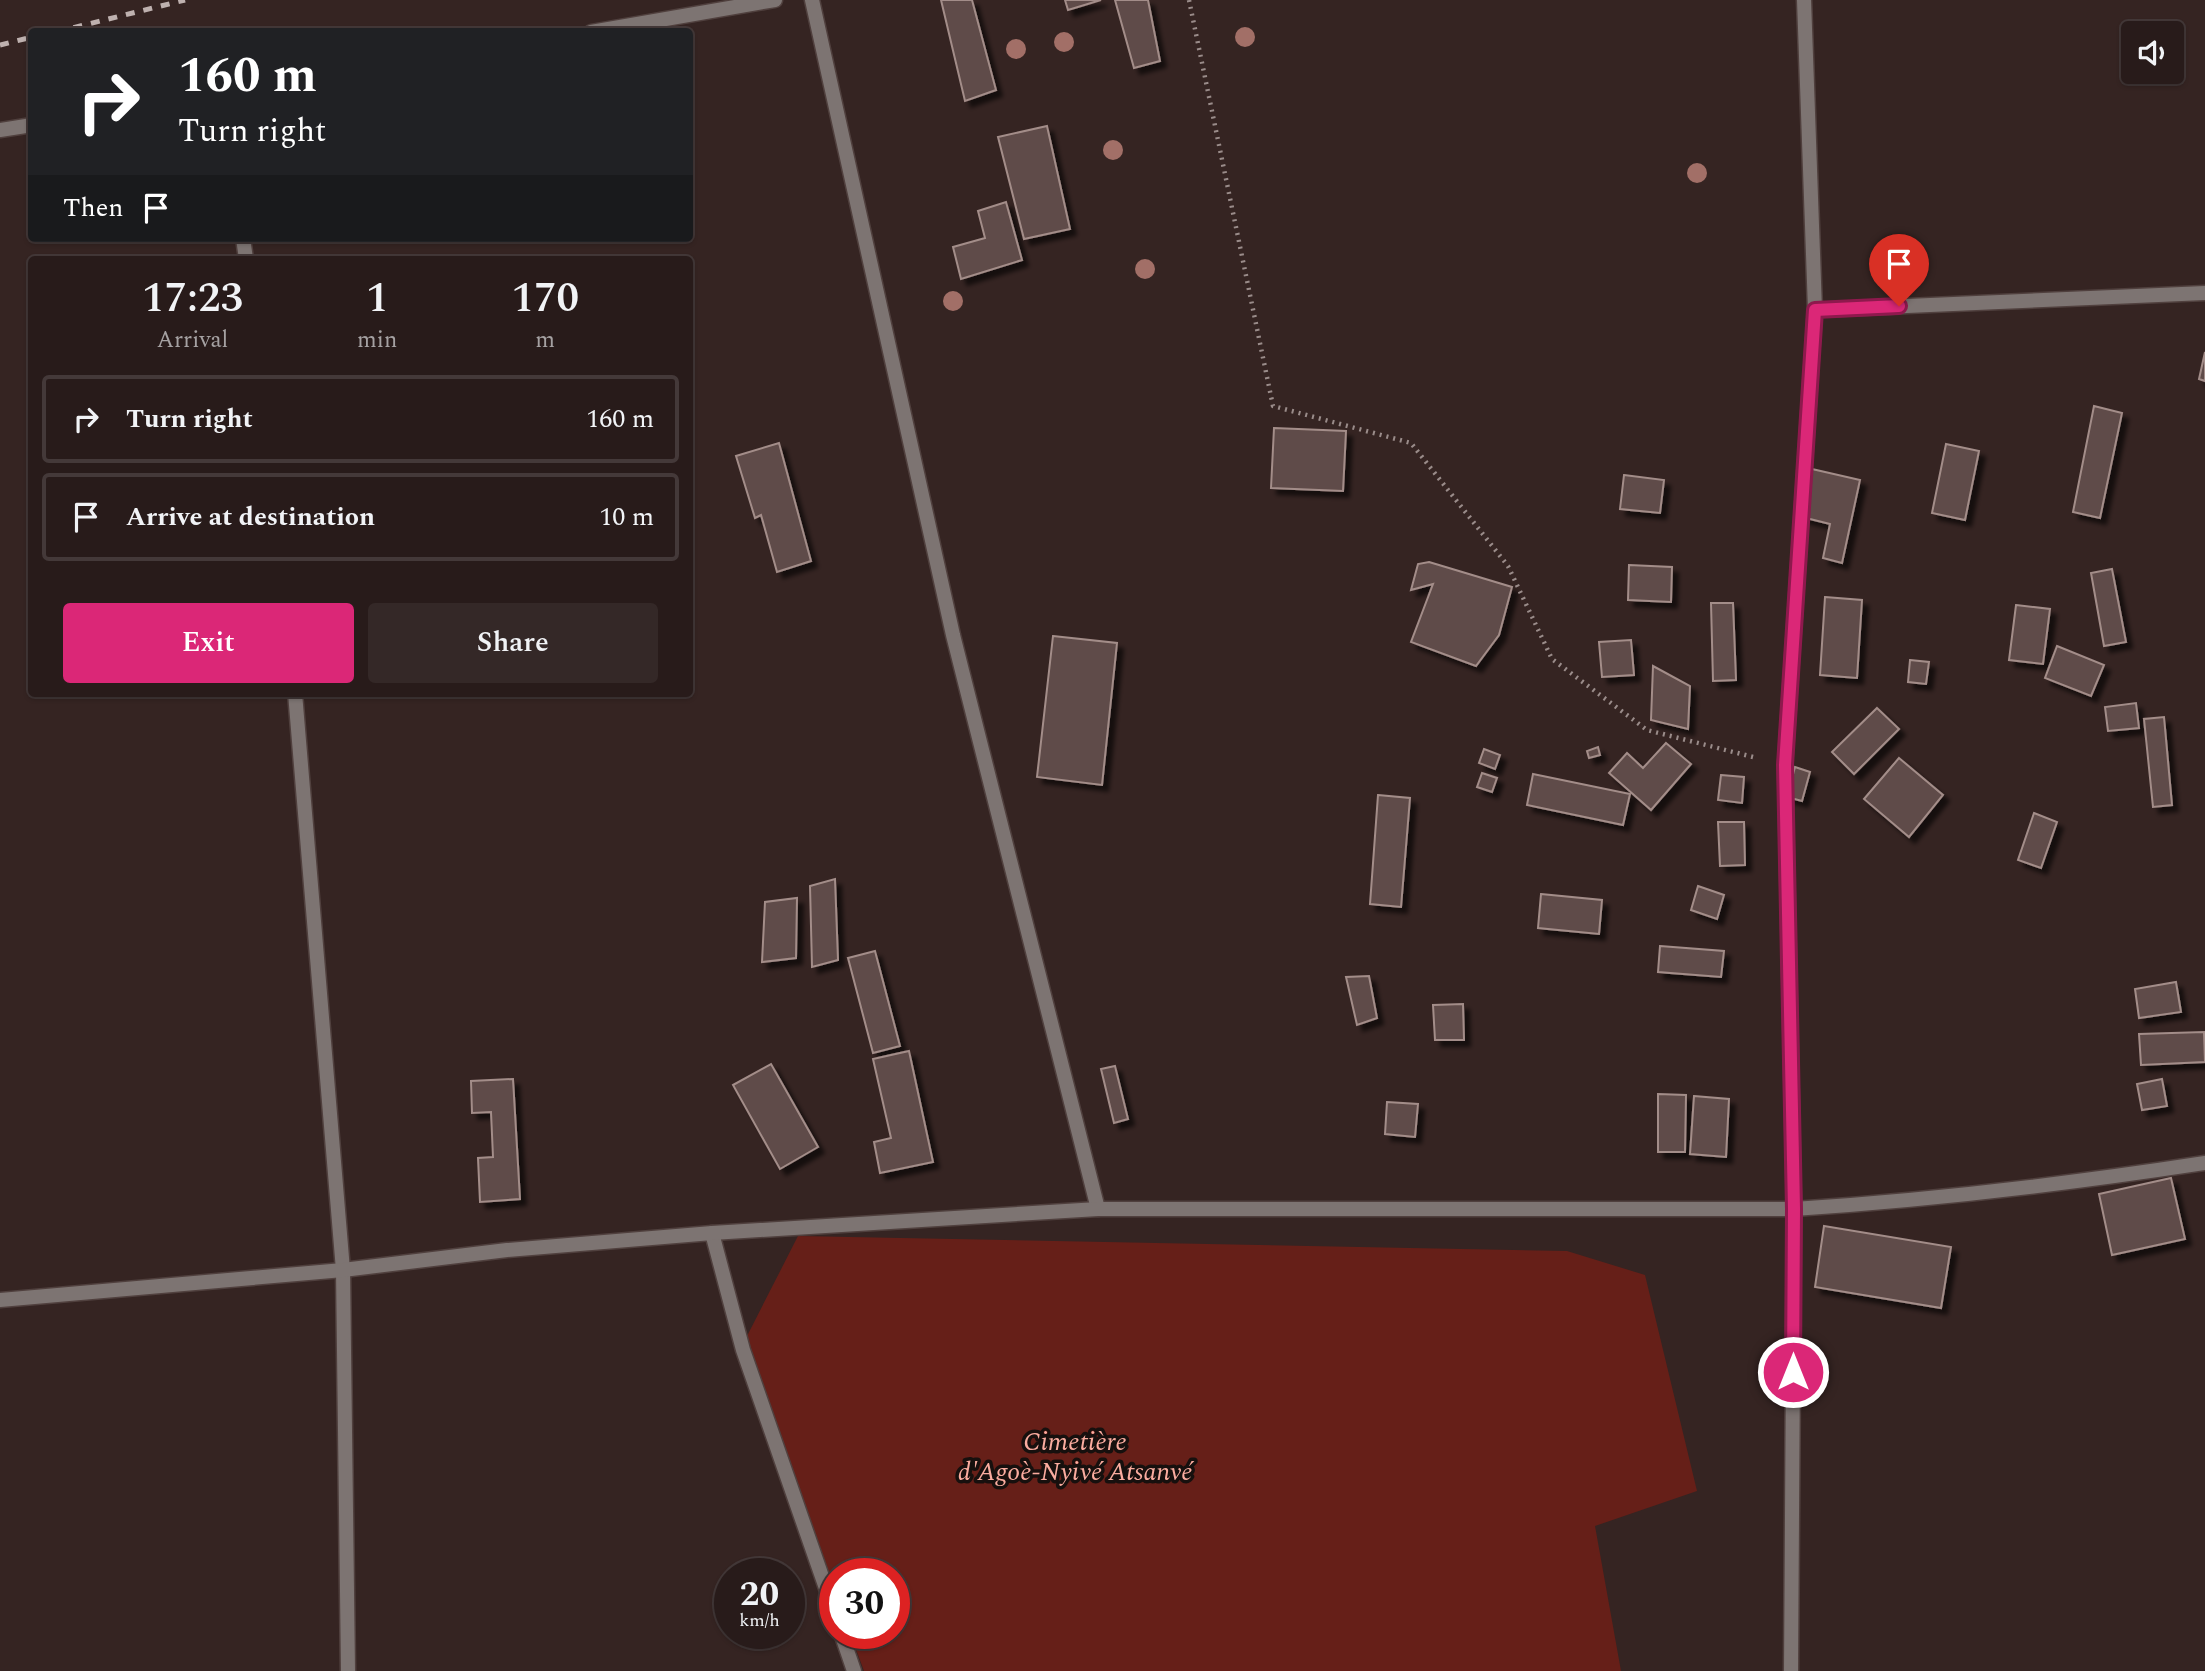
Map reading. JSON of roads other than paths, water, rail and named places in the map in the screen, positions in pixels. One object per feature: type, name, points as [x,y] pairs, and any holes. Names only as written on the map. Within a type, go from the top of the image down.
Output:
[{"type":"street","points":[[614,28],[775,0]]},
{"type":"street","points":[[813,0],[953,635],[1098,1209]]},
{"type":"street","points":[[1791,1671],[1794,1209],[1785,765],[1815,310],[1804,0]]},
{"type":"street","points":[[0,130],[28,126]]},
{"type":"street","points":[[1815,310],[2205,293]]},
{"type":"street","points":[[295,697],[343,1270],[348,1671]]},
{"type":"street","points":[[0,1300],[343,1270],[507,1250],[712,1233],[1098,1209],[1794,1209],[1901,1202],[2099,1179],[2205,1163]]},
{"type":"street","points":[[712,1233],[743,1350],[819,1568]]},
{"type":"street","points":[[846,1649],[854,1671]]},
{"type":"railway","points":[[72,28],[185,0]]},
{"type":"railway","points":[[0,45],[28,38]]},
{"type":"park label","name":"Cimetière d'Agoè-Nyivé Atsanvé","points":[[1075,1456]]}]
